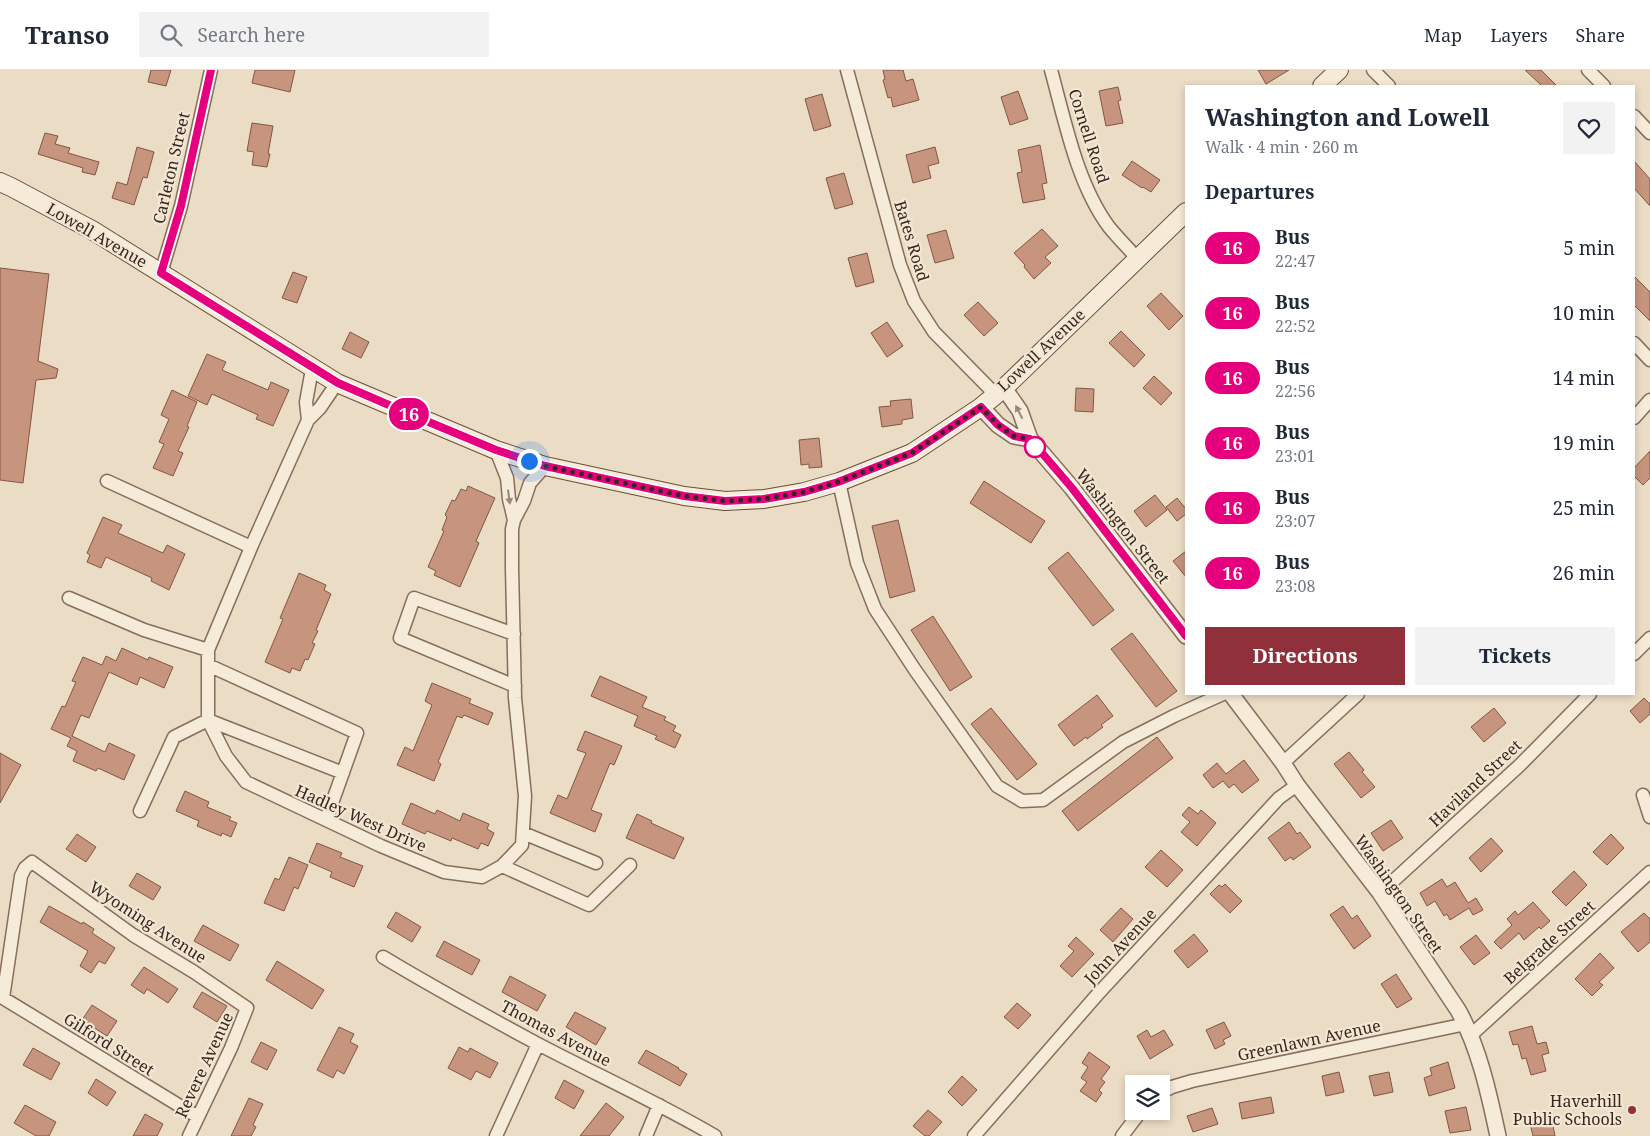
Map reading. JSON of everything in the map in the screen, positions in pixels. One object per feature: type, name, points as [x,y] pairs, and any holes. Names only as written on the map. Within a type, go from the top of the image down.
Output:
[{"type":"main road","points":[[1323,85],[1339,70]]},
{"type":"main road","name":"Lowell Avenue","points":[[0,182],[92,230],[312,369],[338,383],[496,450],[545,466],[684,496],[725,501],[764,499],[804,492],[838,482],[912,453],[981,407],[1185,213]]},
{"type":"street","name":"Carleton Street","points":[[161,273],[181,206],[211,70]]},
{"type":"street","name":"Bates Road","points":[[847,70],[900,265],[914,301],[934,332],[999,391]]},
{"type":"street","name":"Cornell Road","points":[[1051,70],[1073,151],[1088,189],[1109,226],[1137,258]]},
{"type":"street","points":[[1373,70],[1388,85]]},
{"type":"street","points":[[1588,70],[1603,85]]},
{"type":"street","points":[[1635,117],[1650,133]]},
{"type":"street","points":[[1635,344],[1650,360]]},
{"type":"street","name":"Hadley West Drive","points":[[308,420],[306,402],[312,369]]},
{"type":"street","name":"Hadley West Drive","points":[[338,383],[320,408],[308,420],[251,547],[208,650],[208,720],[226,756],[246,782],[444,872],[482,877],[502,866],[522,845],[526,796],[515,686],[512,529],[530,483],[545,466]]},
{"type":"street","name":"Washington Street","points":[[999,391],[1020,411],[1030,439],[1072,488],[1185,635]]},
{"type":"street","points":[[1635,417],[1650,400]]},
{"type":"street","points":[[981,407],[998,425],[1014,436],[1030,439]]},
{"type":"street","name":"Hadley West Drive","points":[[496,450],[507,478],[514,520]]},
{"type":"street","points":[[107,482],[251,547]]},
{"type":"street","points":[[838,482],[857,563],[875,609],[915,670],[997,786],[1022,801],[1043,800],[1123,742],[1221,695]]},
{"type":"street","points":[[70,598],[144,630],[208,650]]},
{"type":"street","points":[[514,634],[414,598],[400,638],[515,686]]},
{"type":"street","points":[[1635,653],[1650,638]]},
{"type":"street","points":[[208,665],[357,733],[326,820]]},
{"type":"street","name":"Washington Street","points":[[1232,695],[1283,762],[1297,785],[1380,893],[1468,1030],[1490,1098],[1498,1136]]},
{"type":"street","points":[[1283,762],[1357,695]]},
{"type":"street","name":"Haviland Street","points":[[1380,893],[1520,765],[1589,695]]},
{"type":"street","points":[[140,811],[174,737],[208,720],[343,774]]},
{"type":"street","name":"John Avenue","points":[[974,1136],[1097,994],[1153,933],[1279,798],[1297,785]]},
{"type":"street","points":[[1643,796],[1650,817]]},
{"type":"street","points":[[523,833],[596,863]]},
{"type":"street","name":"Gilford Street","points":[[32,862],[25,868],[21,876],[4,998],[198,1117]]},
{"type":"street","name":"Wyoming Avenue","points":[[32,862],[133,935],[248,1008]]},
{"type":"street","points":[[502,866],[589,905],[630,865]]},
{"type":"street","name":"Belgrade Street","points":[[1468,1030],[1650,872]]},
{"type":"street","name":"Thomas Avenue","points":[[383,956],[442,992],[715,1136]]},
{"type":"street","name":"Revere Avenue","points":[[189,1136],[232,1048],[248,1008]]},
{"type":"street","name":"Greenlawn Avenue","points":[[1170,1088],[1192,1081],[1468,1030]]},
{"type":"street","points":[[496,1136],[538,1044]]},
{"type":"street","points":[[646,1136],[659,1105]]},
{"type":"street","points":[[1122,1136],[1134,1120]]},
{"type":"building","points":[[151,70],[171,70],[166,86],[148,82]]},
{"type":"building","points":[[255,70],[295,70],[290,92],[252,83]]},
{"type":"building","points":[[883,70],[903,70],[906,81],[913,79],[919,100],[893,107],[891,97],[888,98],[883,80],[885,79]]},
{"type":"building","points":[[1258,70],[1289,70],[1266,84]]},
{"type":"building","points":[[1525,70],[1541,70],[1556,85],[1541,85]]},
{"type":"building","points":[[1118,87],[1121,100],[1118,101],[1123,123],[1106,126],[1099,91]]},
{"type":"building","points":[[1018,91],[1028,119],[1010,125],[1001,97]]},
{"type":"building","points":[[822,94],[831,126],[814,131],[805,99]]},
{"type":"building","points":[[252,123],[273,126],[267,167],[252,165],[254,152],[247,151]]},
{"type":"building","points":[[45,133],[58,136],[55,144],[70,148],[68,153],[99,162],[95,175],[82,172],[83,168],[38,154]]},
{"type":"building","points":[[1040,145],[1047,183],[1042,184],[1045,199],[1023,203],[1017,173],[1022,172],[1018,150]]},
{"type":"building","points":[[137,147],[154,152],[147,178],[143,177],[134,205],[112,198],[117,182],[127,185]]},
{"type":"building","points":[[935,147],[939,163],[928,166],[931,178],[913,183],[906,155]]},
{"type":"building","points":[[1132,161],[1160,180],[1151,192],[1122,175]]},
{"type":"building","points":[[1635,162],[1650,179],[1650,206],[1635,189]]},
{"type":"building","points":[[844,173],[853,204],[835,209],[826,178]]},
{"type":"building","points":[[1042,229],[1058,246],[1045,257],[1051,263],[1034,279],[1014,253]]},
{"type":"building","points":[[946,230],[954,258],[935,263],[927,235]]},
{"type":"building","points":[[867,253],[874,282],[856,287],[848,258]]},
{"type":"building","points":[[0,268],[49,274],[38,361],[58,369],[56,378],[36,380],[23,483],[0,480]]},
{"type":"building","points":[[293,272],[307,277],[297,303],[282,298]]},
{"type":"building","points":[[1635,277],[1650,292],[1650,321],[1635,306]]},
{"type":"building","points":[[1161,293],[1183,316],[1169,330],[1147,306]]},
{"type":"building","points":[[978,302],[998,323],[984,336],[964,315]]},
{"type":"building","points":[[887,322],[903,346],[887,357],[871,333]]},
{"type":"building","points":[[1121,331],[1145,355],[1134,367],[1109,343]]},
{"type":"building","points":[[350,332],[369,342],[361,358],[342,349]]},
{"type":"building","points":[[207,354],[226,362],[222,370],[268,390],[271,382],[289,390],[273,426],[256,419],[258,415],[212,394],[207,405],[188,396]]},
{"type":"building","points":[[1154,376],[1172,393],[1161,405],[1143,388]]},
{"type":"building","points":[[1076,388],[1094,389],[1093,412],[1075,411]]},
{"type":"building","points":[[172,390],[197,402],[187,426],[189,427],[178,451],[183,453],[173,476],[153,468],[164,444],[159,442],[169,419],[161,415]]},
{"type":"building","points":[[911,399],[913,418],[902,420],[902,424],[882,427],[879,407],[891,406],[890,401]]},
{"type":"building","points":[[819,438],[822,467],[809,468],[809,464],[801,465],[799,440]]},
{"type":"building","points":[[1650,451],[1650,478],[1643,485],[1635,477],[1635,467]]},
{"type":"building","points":[[984,481],[1045,521],[1031,543],[970,503]]},
{"type":"building","points":[[468,486],[495,498],[476,541],[479,543],[460,587],[434,575],[436,571],[428,567],[444,531],[442,530],[447,517],[445,515],[452,500],[455,501],[461,489],[466,491]]},
{"type":"building","points":[[1155,495],[1167,510],[1146,527],[1134,511]]},
{"type":"building","points":[[1177,498],[1185,508],[1185,515],[1177,521],[1166,507]]},
{"type":"building","points":[[103,517],[122,525],[118,533],[163,553],[167,545],[185,554],[169,590],[151,581],[152,578],[106,557],[101,568],[87,562],[90,555],[87,553]]},
{"type":"building","points":[[898,520],[915,591],[890,598],[872,526]]},
{"type":"building","points":[[1068,552],[1114,610],[1093,626],[1048,568]]},
{"type":"building","points":[[1185,552],[1185,576],[1173,561]]},
{"type":"building","points":[[299,573],[326,585],[324,590],[331,594],[316,630],[318,631],[312,643],[315,644],[308,660],[305,659],[300,671],[292,668],[290,673],[265,662],[283,619],[280,618]]},
{"type":"building","points":[[933,616],[972,677],[950,691],[911,630]]},
{"type":"building","points":[[1132,633],[1177,691],[1156,707],[1111,649]]},
{"type":"building","points":[[122,648],[148,660],[149,657],[173,667],[164,688],[140,677],[137,685],[109,672],[89,718],[81,715],[72,736],[105,752],[109,743],[135,755],[124,780],[98,768],[96,771],[73,761],[77,751],[67,746],[71,738],[51,729],[62,706],[65,707],[76,682],[72,681],[83,657],[102,665],[106,656],[116,661]]},
{"type":"building","points":[[600,676],[647,697],[642,707],[666,717],[664,720],[676,726],[673,731],[681,735],[675,748],[655,739],[657,736],[634,726],[638,716],[591,696]]},
{"type":"building","points":[[432,683],[471,699],[469,703],[493,713],[488,725],[464,715],[462,718],[457,716],[438,762],[441,764],[434,781],[397,765],[405,747],[413,751],[432,705],[425,701]]},
{"type":"building","points":[[1097,695],[1113,716],[1101,725],[1103,727],[1074,746],[1058,725]]},
{"type":"building","points":[[1644,698],[1650,704],[1650,714],[1640,723],[1630,711]]},
{"type":"building","points":[[991,708],[1037,764],[1017,780],[971,724]]},
{"type":"building","points":[[1494,708],[1506,723],[1484,742],[1471,727]]},
{"type":"building","points":[[585,731],[622,746],[614,765],[610,763],[591,810],[602,814],[595,832],[550,813],[558,795],[567,799],[586,753],[577,750]]},
{"type":"building","points":[[1157,737],[1173,758],[1078,831],[1062,811]]},
{"type":"building","points":[[1349,752],[1375,787],[1361,798],[1334,764]]},
{"type":"building","points":[[0,753],[21,765],[0,803]]},
{"type":"building","points":[[1244,760],[1259,780],[1242,793],[1234,784],[1229,788],[1223,781],[1213,788],[1203,775],[1217,763],[1226,774]]},
{"type":"building","points":[[185,791],[209,802],[207,807],[231,817],[229,820],[237,823],[231,837],[222,833],[221,836],[197,826],[199,821],[176,811]]},
{"type":"building","points":[[411,803],[435,814],[437,810],[460,821],[463,813],[489,824],[487,829],[494,833],[488,846],[481,843],[478,849],[452,838],[451,841],[427,831],[425,834],[402,824]]},
{"type":"building","points":[[1189,807],[1198,814],[1201,810],[1216,823],[1197,846],[1181,832],[1190,822],[1182,815]]},
{"type":"building","points":[[637,814],[652,821],[651,823],[684,838],[674,859],[626,838]]},
{"type":"building","points":[[1391,820],[1403,838],[1383,851],[1371,833]]},
{"type":"building","points":[[1289,822],[1297,834],[1300,832],[1311,847],[1293,860],[1291,857],[1285,861],[1268,838]]},
{"type":"building","points":[[77,834],[96,847],[86,862],[66,849]]},
{"type":"building","points":[[1611,834],[1624,848],[1607,865],[1593,852]]},
{"type":"building","points":[[1491,838],[1503,851],[1481,872],[1469,858]]},
{"type":"building","points":[[317,843],[342,853],[340,857],[363,866],[354,887],[330,877],[332,872],[309,862]]},
{"type":"building","points":[[1161,850],[1183,870],[1167,887],[1145,867]]},
{"type":"building","points":[[289,857],[308,865],[298,889],[294,887],[284,911],[264,903],[275,878],[279,880]]},
{"type":"building","points":[[1574,871],[1587,885],[1566,906],[1552,892]]},
{"type":"building","points":[[137,873],[161,887],[153,900],[129,886]]},
{"type":"building","points":[[1442,879],[1447,887],[1455,882],[1468,903],[1476,898],[1483,910],[1473,915],[1469,908],[1450,920],[1447,914],[1444,916],[1435,901],[1427,906],[1420,893]]},
{"type":"building","points":[[1225,884],[1242,901],[1230,913],[1210,894],[1219,885],[1222,887]]},
{"type":"building","points":[[1533,902],[1550,921],[1541,929],[1539,927],[1524,940],[1519,933],[1501,949],[1494,942],[1512,925],[1507,919],[1515,911],[1518,915]]},
{"type":"building","points":[[49,906],[94,929],[92,933],[115,948],[105,964],[99,961],[91,973],[80,966],[88,951],[40,922]]},
{"type":"building","points":[[1343,906],[1352,919],[1357,915],[1371,936],[1354,949],[1330,915]]},
{"type":"building","points":[[1121,908],[1133,919],[1113,942],[1100,930]]},
{"type":"building","points":[[396,912],[421,927],[412,942],[387,927]]},
{"type":"building","points":[[1644,913],[1650,919],[1650,942],[1638,952],[1621,932]]},
{"type":"building","points":[[203,925],[239,945],[230,961],[194,941]]},
{"type":"building","points":[[1194,934],[1208,951],[1188,968],[1174,951]]},
{"type":"building","points":[[1476,935],[1490,953],[1474,965],[1460,947]]},
{"type":"building","points":[[1076,937],[1094,954],[1072,977],[1060,966],[1074,951],[1068,946]]},
{"type":"building","points":[[444,941],[480,960],[472,975],[436,956]]},
{"type":"building","points":[[1600,953],[1614,968],[1599,982],[1603,985],[1592,996],[1575,979]]},
{"type":"building","points":[[277,961],[324,990],[312,1009],[266,980]]},
{"type":"building","points":[[144,967],[178,989],[168,1003],[147,989],[144,994],[131,985]]},
{"type":"building","points":[[1396,974],[1412,999],[1397,1008],[1381,984]]},
{"type":"building","points":[[510,976],[546,995],[537,1011],[502,992]]},
{"type":"building","points":[[202,992],[227,1006],[217,1022],[193,1007]]},
{"type":"building","points":[[1017,1003],[1031,1015],[1018,1029],[1004,1017]]},
{"type":"building","points":[[92,1005],[117,1021],[107,1036],[82,1020]]},
{"type":"building","points":[[575,1012],[606,1028],[596,1045],[566,1027]]},
{"type":"building","points":[[1224,1022],[1231,1036],[1223,1040],[1225,1044],[1215,1049],[1206,1030]]},
{"type":"building","points":[[1532,1026],[1537,1044],[1546,1042],[1549,1053],[1542,1055],[1546,1071],[1531,1075],[1526,1058],[1522,1059],[1518,1044],[1513,1045],[1509,1032]]},
{"type":"building","points":[[339,1027],[354,1034],[350,1042],[358,1046],[344,1074],[337,1070],[333,1078],[317,1070]]},
{"type":"building","points":[[1147,1030],[1151,1037],[1164,1030],[1173,1045],[1150,1059],[1137,1036]]},
{"type":"building","points":[[261,1042],[277,1050],[267,1070],[251,1062]]},
{"type":"building","points":[[459,1047],[468,1052],[470,1048],[498,1063],[490,1078],[476,1071],[471,1080],[448,1068]]},
{"type":"building","points":[[33,1048],[60,1063],[51,1080],[23,1065]]},
{"type":"building","points":[[646,1050],[687,1074],[680,1086],[638,1063]]},
{"type":"building","points":[[1089,1052],[1110,1067],[1101,1079],[1105,1082],[1099,1090],[1102,1093],[1096,1102],[1080,1091],[1087,1082],[1081,1078],[1088,1067],[1082,1063]]},
{"type":"building","points":[[1448,1062],[1455,1088],[1429,1096],[1424,1078],[1432,1075],[1430,1068]]},
{"type":"building","points":[[1339,1072],[1344,1092],[1326,1096],[1322,1076]]},
{"type":"building","points":[[1389,1072],[1393,1092],[1374,1096],[1369,1076]]},
{"type":"building","points":[[962,1076],[977,1090],[962,1106],[948,1092]]},
{"type":"building","points":[[96,1079],[116,1092],[107,1106],[88,1093]]},
{"type":"building","points":[[564,1080],[584,1091],[574,1109],[555,1098]]},
{"type":"building","points":[[1271,1097],[1274,1113],[1242,1119],[1239,1103]]},
{"type":"building","points":[[249,1098],[263,1104],[253,1125],[256,1127],[251,1136],[231,1136]]},
{"type":"building","points":[[606,1103],[624,1117],[609,1136],[580,1136]]},
{"type":"building","points":[[25,1105],[56,1122],[49,1136],[36,1136],[14,1123]]},
{"type":"building","points":[[1466,1107],[1471,1130],[1450,1133],[1445,1111]]},
{"type":"building","points":[[1212,1108],[1218,1124],[1193,1132],[1187,1116]]},
{"type":"building","points":[[928,1110],[942,1122],[929,1136],[925,1136],[913,1126]]},
{"type":"building","points":[[145,1114],[163,1124],[157,1136],[133,1136]]},
{"type":"building","points":[[1548,1115],[1549,1122],[1552,1121],[1555,1136],[1533,1136],[1529,1119]]},
{"type":"bus line","name":"16","points":[[211,70],[181,206],[161,273],[312,369],[338,383],[496,450],[545,466],[684,496],[725,501],[764,499],[804,492],[838,482],[912,453],[981,407],[998,425],[1014,436],[1030,439],[1072,488],[1185,635]]},
{"type":"place","name":"Haverhill Public Schools","points":[[1632,1110]]},
{"type":"route","points":[[529,461],[684,496],[725,501],[764,499],[804,492],[838,482],[912,453],[981,407],[998,425],[1014,436],[1030,439],[1038,449],[1035,447]]}]
